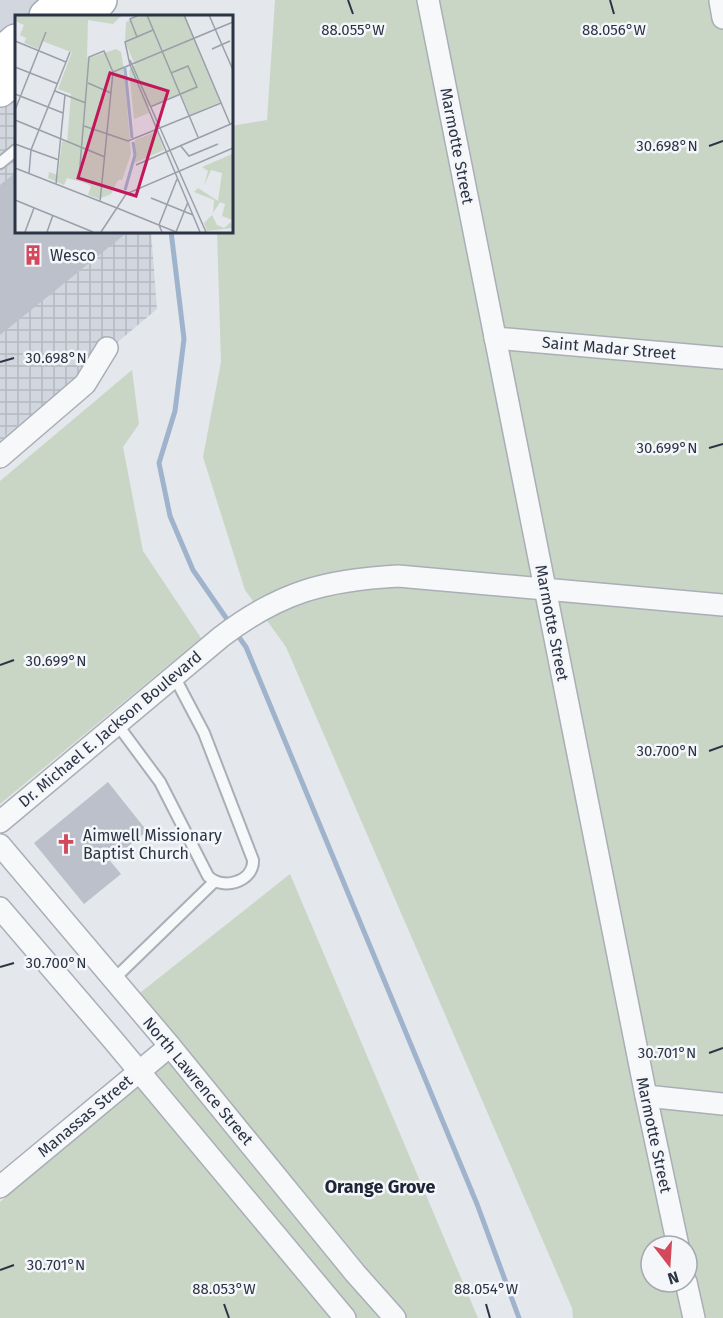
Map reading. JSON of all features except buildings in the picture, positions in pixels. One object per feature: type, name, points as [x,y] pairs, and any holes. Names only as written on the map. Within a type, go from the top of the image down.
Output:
[{"type":"main road","points":[[47,15],[65,0]]},
{"type":"main road","points":[[85,15],[100,0]]},
{"type":"main road","points":[[0,55],[15,42]]},
{"type":"main road","points":[[0,90],[15,77]]},
{"type":"street","name":"Marmotte Street","points":[[428,0],[675,1234]]},
{"type":"street","points":[[720,1],[723,18]]},
{"type":"street","name":"Saint Madar Street","points":[[495,338],[723,358]]},
{"type":"street","points":[[0,457],[86,384],[107,348]]},
{"type":"street","name":"Dr. Michael E. Jackson Boulevard","points":[[0,822],[221,637],[248,616],[285,597],[330,583],[398,576],[545,589]]},
{"type":"street","points":[[545,589],[723,605]]},
{"type":"street","name":"North Lawrence Street","points":[[0,845],[170,1046],[355,1273],[395,1318]]},
{"type":"street","points":[[0,908],[345,1318]]},
{"type":"street","name":"Manassas Street","points":[[0,1187],[170,1046]]},
{"type":"street","points":[[646,1096],[723,1104]]},
{"type":"street","points":[[689,1294],[694,1318]]},
{"type":"lane","points":[[0,163],[15,151]]},
{"type":"lane","points":[[117,724],[160,782],[208,876],[214,882],[227,884],[243,879],[250,873],[253,860],[204,732],[174,676]]},
{"type":"lane","points":[[114,979],[214,882]]},
{"type":"shaded area","points":[[0,0],[118,0],[100,15],[15,15],[15,87],[0,100]]},
{"type":"shaded area","points":[[15,87],[15,232],[151,232],[157,309],[0,441],[0,100]]},
{"type":"green space","points":[[275,0],[723,0],[723,1318],[573,1318],[572,1308],[286,647],[245,590],[203,457],[221,362],[217,232],[232,232],[232,126],[267,120]]},
{"type":"green space","points":[[132,370],[139,424],[123,447],[143,551],[201,638],[0,804],[0,481]]},
{"type":"green space","points":[[290,874],[478,1318],[0,1318],[0,1202],[181,1051],[136,996]]},
{"type":"waterway","points":[[171,232],[184,339],[175,411],[159,463],[170,516],[193,570],[231,625]]},
{"type":"waterway","points":[[236,633],[246,647],[477,1204],[519,1318]]},
{"type":"place","name":"Wesco","points":[[33,255]]},
{"type":"place","name":"Aimwell Missionary Baptist Church","points":[[66,844]]},
{"type":"district","name":"Orange Grove","points":[[380,1187]]}]
